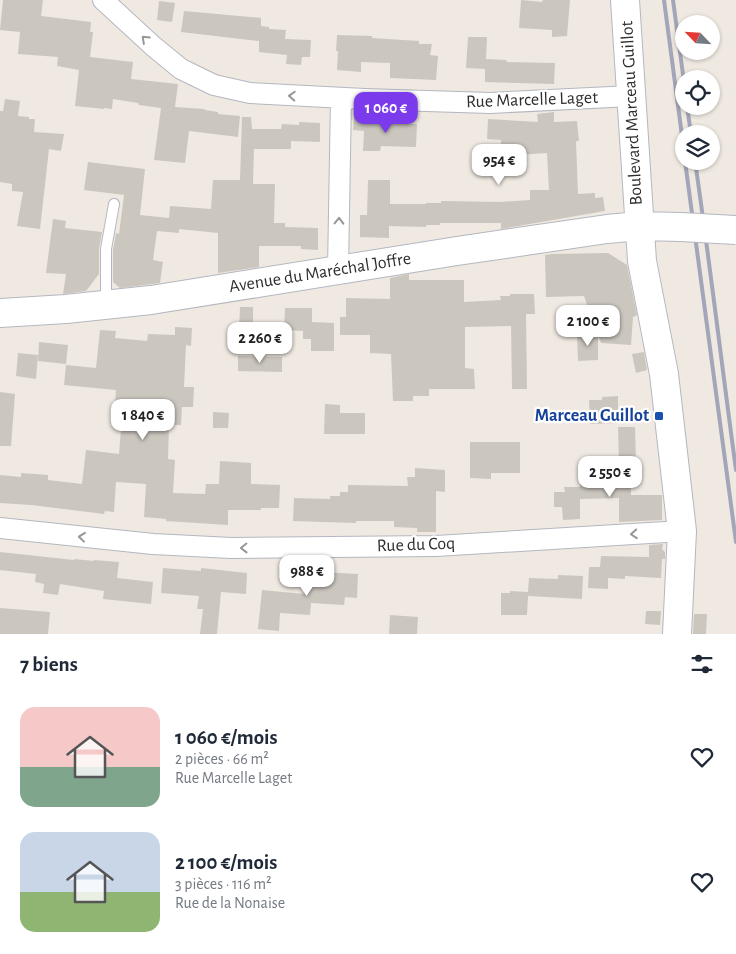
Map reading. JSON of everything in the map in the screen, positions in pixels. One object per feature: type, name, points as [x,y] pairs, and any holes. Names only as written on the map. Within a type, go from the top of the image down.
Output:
[{"type":"street","name":"Rue Marcelle Laget","points":[[103,0],[181,69],[214,85],[250,93],[490,103],[632,96]]},
{"type":"street","name":"Boulevard Marceau Guillot","points":[[625,0],[643,270],[664,374],[682,530],[677,634]]},
{"type":"street","points":[[338,270],[341,98]]},
{"type":"street","name":"Avenue du Maréchal Joffre","points":[[0,312],[106,306],[607,229],[639,226],[681,226],[736,230]]},
{"type":"street","name":"Rue du Coq","points":[[0,528],[153,544],[232,548],[436,546],[682,530]]},
{"type":"lane","points":[[106,306],[106,249],[114,204]]},
{"type":"building","points":[[3,0],[43,0],[41,16],[91,22],[90,32],[93,32],[90,57],[133,62],[131,79],[178,84],[175,107],[204,109],[218,112],[218,114],[240,116],[238,137],[189,131],[185,163],[154,160],[161,108],[113,99],[112,109],[75,106],[79,70],[57,66],[58,57],[18,54],[20,32],[0,30]]},
{"type":"building","points":[[521,0],[542,2],[543,0],[570,0],[567,36],[552,37],[552,30],[519,28]]},
{"type":"building","points":[[159,1],[175,3],[172,22],[157,20]]},
{"type":"building","points":[[184,11],[261,18],[261,26],[269,27],[269,29],[286,30],[285,39],[311,40],[310,57],[302,57],[301,65],[286,64],[287,55],[259,52],[259,41],[181,32]]},
{"type":"building","points":[[337,35],[372,36],[372,38],[419,41],[419,44],[432,44],[430,55],[438,56],[436,80],[390,78],[390,63],[361,62],[361,72],[337,70]]},
{"type":"building","points":[[468,37],[487,37],[486,59],[506,60],[507,62],[555,63],[554,84],[485,82],[485,69],[466,68]]},
{"type":"building","points":[[5,99],[20,101],[18,116],[35,119],[34,132],[64,134],[61,151],[49,149],[40,229],[17,226],[23,192],[12,191],[12,184],[0,182],[0,111],[3,111]]},
{"type":"building","points":[[554,112],[554,122],[577,121],[579,141],[576,141],[578,194],[595,193],[595,198],[603,197],[605,211],[501,229],[501,223],[440,223],[440,225],[426,225],[426,227],[389,226],[389,238],[360,237],[360,215],[367,215],[368,180],[390,180],[390,204],[426,204],[441,203],[441,201],[500,202],[530,200],[530,190],[549,190],[547,153],[501,156],[501,140],[487,139],[488,119],[538,122],[537,114]]},
{"type":"building","points":[[242,117],[251,117],[252,129],[281,129],[282,124],[299,125],[299,122],[320,123],[320,142],[291,141],[291,149],[254,149],[253,184],[275,184],[274,223],[285,223],[285,227],[318,228],[318,250],[301,249],[301,246],[259,246],[259,267],[218,273],[218,233],[179,229],[179,233],[157,231],[153,260],[163,262],[160,283],[120,288],[113,282],[113,250],[116,233],[119,234],[124,195],[84,190],[88,162],[145,169],[140,215],[169,218],[170,206],[211,209],[213,180],[240,180]]},
{"type":"building","points":[[354,117],[371,118],[371,124],[417,124],[416,147],[381,146],[380,151],[363,151],[364,131],[353,130]]},
{"type":"building","points":[[53,219],[66,221],[65,228],[102,232],[99,249],[99,274],[86,291],[63,294],[66,274],[46,273]]},
{"type":"building","points":[[608,253],[627,265],[637,315],[633,317],[631,345],[601,343],[584,296],[546,297],[545,255]]},
{"type":"building","points":[[409,274],[409,280],[464,280],[464,302],[501,300],[500,296],[510,296],[510,294],[534,294],[535,314],[526,314],[527,389],[512,389],[511,326],[465,327],[465,368],[474,369],[475,389],[429,389],[429,396],[413,396],[413,401],[393,401],[391,354],[370,353],[370,335],[340,335],[340,317],[346,317],[346,298],[390,299],[390,278]]},
{"type":"building","points":[[240,307],[253,307],[253,330],[239,330]]},
{"type":"building","points":[[285,308],[312,308],[312,322],[334,323],[334,351],[311,351],[311,339],[303,339],[303,331],[284,330]]},
{"type":"building","points":[[175,327],[192,328],[191,346],[186,345],[184,387],[194,387],[193,407],[182,407],[181,425],[169,425],[168,459],[175,460],[173,493],[205,494],[206,484],[219,484],[220,461],[251,463],[251,484],[280,485],[279,508],[228,510],[228,525],[166,521],[166,519],[144,517],[146,484],[116,482],[114,512],[105,511],[104,514],[0,503],[0,475],[21,477],[21,473],[48,475],[48,480],[82,484],[86,450],[119,454],[123,405],[115,405],[116,390],[64,385],[66,365],[96,368],[100,330],[116,331],[115,338],[147,341],[148,334],[175,335]]},
{"type":"building","points":[[598,334],[598,360],[578,361],[577,335]]},
{"type":"building","points":[[39,342],[68,345],[66,364],[38,361]]},
{"type":"building","points":[[644,352],[647,370],[636,373],[632,354]]},
{"type":"building","points":[[18,353],[38,355],[36,379],[16,376]]},
{"type":"building","points":[[238,356],[282,357],[282,372],[238,371]]},
{"type":"building","points":[[0,392],[15,394],[11,446],[0,446]]},
{"type":"building","points":[[618,396],[618,423],[590,424],[589,400],[602,400],[602,397]]},
{"type":"building","points":[[325,404],[340,405],[340,413],[365,413],[365,434],[324,434]]},
{"type":"building","points":[[213,412],[229,413],[228,428],[213,428]]},
{"type":"building","points":[[618,427],[635,427],[636,462],[619,463]]},
{"type":"building","points":[[470,442],[520,442],[520,473],[491,473],[491,479],[470,478]]},
{"type":"building","points":[[415,468],[445,470],[445,492],[436,491],[436,532],[417,532],[417,528],[394,527],[394,521],[356,521],[356,523],[293,521],[294,498],[330,499],[330,496],[340,496],[340,492],[348,492],[348,485],[408,486],[407,477],[415,477]]},
{"type":"building","points":[[631,474],[631,495],[662,495],[662,520],[619,522],[619,498],[580,499],[580,519],[563,520],[562,507],[554,507],[554,492],[565,492],[564,487],[580,487],[580,476]]},
{"type":"building","points":[[663,544],[662,549],[665,552],[665,559],[662,559],[661,578],[625,576],[625,579],[608,578],[608,589],[588,588],[589,567],[600,567],[601,556],[649,557],[649,545]]},
{"type":"building","points":[[0,552],[74,560],[119,562],[117,578],[153,582],[151,604],[103,599],[104,591],[60,584],[58,595],[43,593],[44,584],[35,582],[36,574],[0,570]]},
{"type":"building","points":[[163,568],[201,571],[201,568],[247,573],[246,594],[221,592],[217,634],[200,634],[203,609],[197,609],[199,596],[161,593]]},
{"type":"building","points":[[306,571],[358,574],[357,598],[345,597],[344,605],[311,603],[310,615],[280,613],[279,631],[258,629],[262,590],[304,594]]},
{"type":"building","points":[[558,575],[583,576],[582,599],[528,596],[527,615],[501,615],[501,593],[510,593],[510,591],[528,592],[529,578],[558,579]]},
{"type":"building","points":[[0,608],[50,612],[48,634],[0,634]]},
{"type":"building","points":[[646,611],[661,611],[660,625],[645,624]]},
{"type":"building","points":[[694,614],[707,614],[706,634],[693,634]]},
{"type":"building","points":[[390,615],[418,617],[417,634],[389,634]]},
{"type":"railway","points":[[664,0],[681,125]]},
{"type":"railway","points":[[673,0],[682,70]]},
{"type":"railway","points":[[688,115],[690,125]]},
{"type":"railway","points":[[686,170],[736,542]]},
{"type":"railway","points":[[696,170],[736,470]]},
{"type":"place","name":"Marceau Guillot","points":[[659,416]]}]
